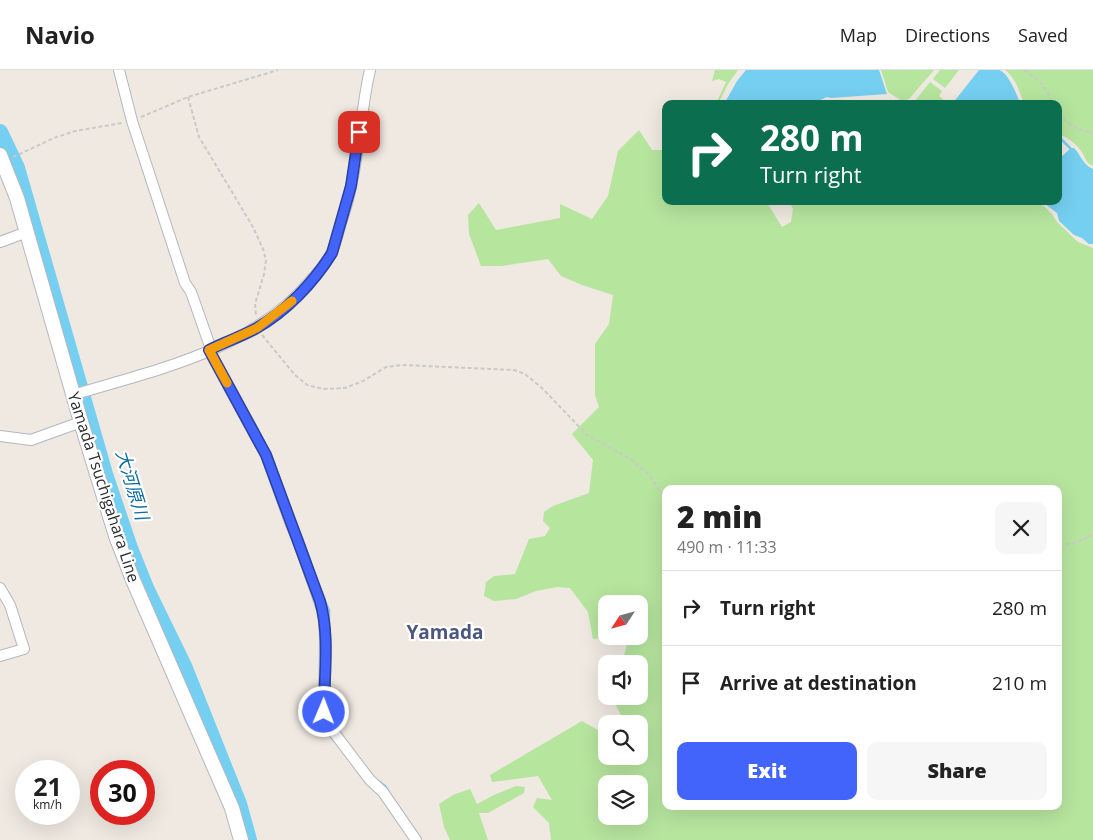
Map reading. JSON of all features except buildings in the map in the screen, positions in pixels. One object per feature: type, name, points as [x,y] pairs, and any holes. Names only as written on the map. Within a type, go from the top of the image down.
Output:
[{"type":"main road","name":"Yamada Tsuchigahara Line","points":[[2,158],[17,198],[78,393],[81,422],[116,536],[133,580],[232,808],[241,840]]},
{"type":"street","points":[[119,70],[132,121],[185,283],[191,292],[210,350],[266,455],[324,616],[324,712],[326,722],[370,780],[383,792],[416,840]]},
{"type":"street","points":[[78,393],[189,360],[257,328],[283,309],[303,290],[332,253],[351,186],[364,96],[370,70]]},
{"type":"street","points":[[0,242],[27,232]]},
{"type":"street","points":[[0,436],[32,440],[81,422]]},
{"type":"street","points":[[0,588],[10,604],[24,649],[0,656]]},
{"type":"path","points":[[2,158],[75,131],[132,121],[188,98],[278,70]]},
{"type":"path","points":[[1024,70],[1040,80],[1051,100]]},
{"type":"path","points":[[188,98],[199,137],[253,226],[263,249],[266,260],[255,304],[257,328],[295,375],[307,385],[322,389],[345,388],[363,381],[386,367],[402,365],[514,370],[525,374],[542,388],[587,435],[632,460],[650,476],[662,493]]},
{"type":"path","points":[[1062,118],[1072,126],[1093,133]]},
{"type":"path","points":[[1062,545],[1078,542],[1093,535]]},
{"type":"green space","points":[[715,70],[738,70],[720,100],[718,100],[726,82],[719,79],[712,81]]},
{"type":"green space","points":[[881,70],[934,70],[909,99],[900,100],[888,92]]},
{"type":"green space","points":[[940,70],[959,70],[945,88],[933,79]]},
{"type":"green space","points":[[1005,70],[1093,70],[1093,166],[1087,162],[1083,153],[1074,143],[1062,136],[1062,100],[1023,100],[1009,73]]},
{"type":"green space","points":[[930,82],[942,91],[939,96],[944,100],[916,100]]},
{"type":"green space","points":[[639,130],[652,150],[662,150],[662,205],[768,205],[782,227],[791,222],[793,209],[791,205],[1042,205],[1078,242],[1093,248],[1093,840],[551,840],[549,823],[533,807],[537,798],[552,800],[538,776],[492,782],[490,775],[582,721],[598,730],[598,765],[648,765],[648,715],[621,715],[616,705],[648,705],[648,655],[624,655],[627,645],[648,645],[648,595],[598,595],[598,638],[593,639],[588,612],[570,588],[557,587],[536,591],[516,599],[494,601],[484,596],[486,582],[494,576],[515,574],[529,539],[545,536],[550,528],[543,521],[544,512],[553,506],[589,493],[593,460],[572,434],[599,407],[595,395],[595,344],[609,324],[613,295],[561,276],[548,259],[502,266],[481,266],[469,234],[468,215],[479,203],[496,230],[560,218],[560,204],[592,219],[608,196],[618,151]]},
{"type":"green space","points":[[516,786],[525,787],[524,793],[488,813],[479,813],[488,840],[450,840],[444,827],[439,804],[453,795],[470,789],[477,804]]},
{"type":"water","points":[[746,70],[879,70],[887,94],[827,97],[821,100],[726,100]]},
{"type":"water","points":[[979,70],[999,70],[1006,75],[1018,100],[955,100]]},
{"type":"water","points":[[1071,148],[1074,148],[1084,162],[1093,169],[1093,244],[1089,244],[1082,238],[1074,235],[1059,221],[1057,213],[1046,205],[1062,205],[1062,156]]},
{"type":"waterway","name":"大河原川","points":[[0,132],[17,168],[105,474],[130,548],[146,588],[184,666],[239,804],[249,840]]},
{"type":"waterway","points":[[1062,140],[1072,150]]},
{"type":"waterway","points":[[270,452],[285,494]]},
{"type":"waterway","points":[[302,539],[310,560]]},
{"type":"waterway","points":[[322,595],[329,610],[329,616]]},
{"type":"waterway","points":[[330,634],[330,661]]},
{"type":"waterway","points":[[378,781],[388,791]]},
{"type":"slow traffic","points":[[227,383],[209,350],[257,328],[292,301]]},
{"type":"district","name":"Yamada","points":[[445,632]]},
{"type":"route","points":[[324,712],[325,639],[324,616],[320,601],[266,455],[209,350],[257,328],[283,309],[303,290],[326,262],[332,253],[351,186],[359,132]]}]
